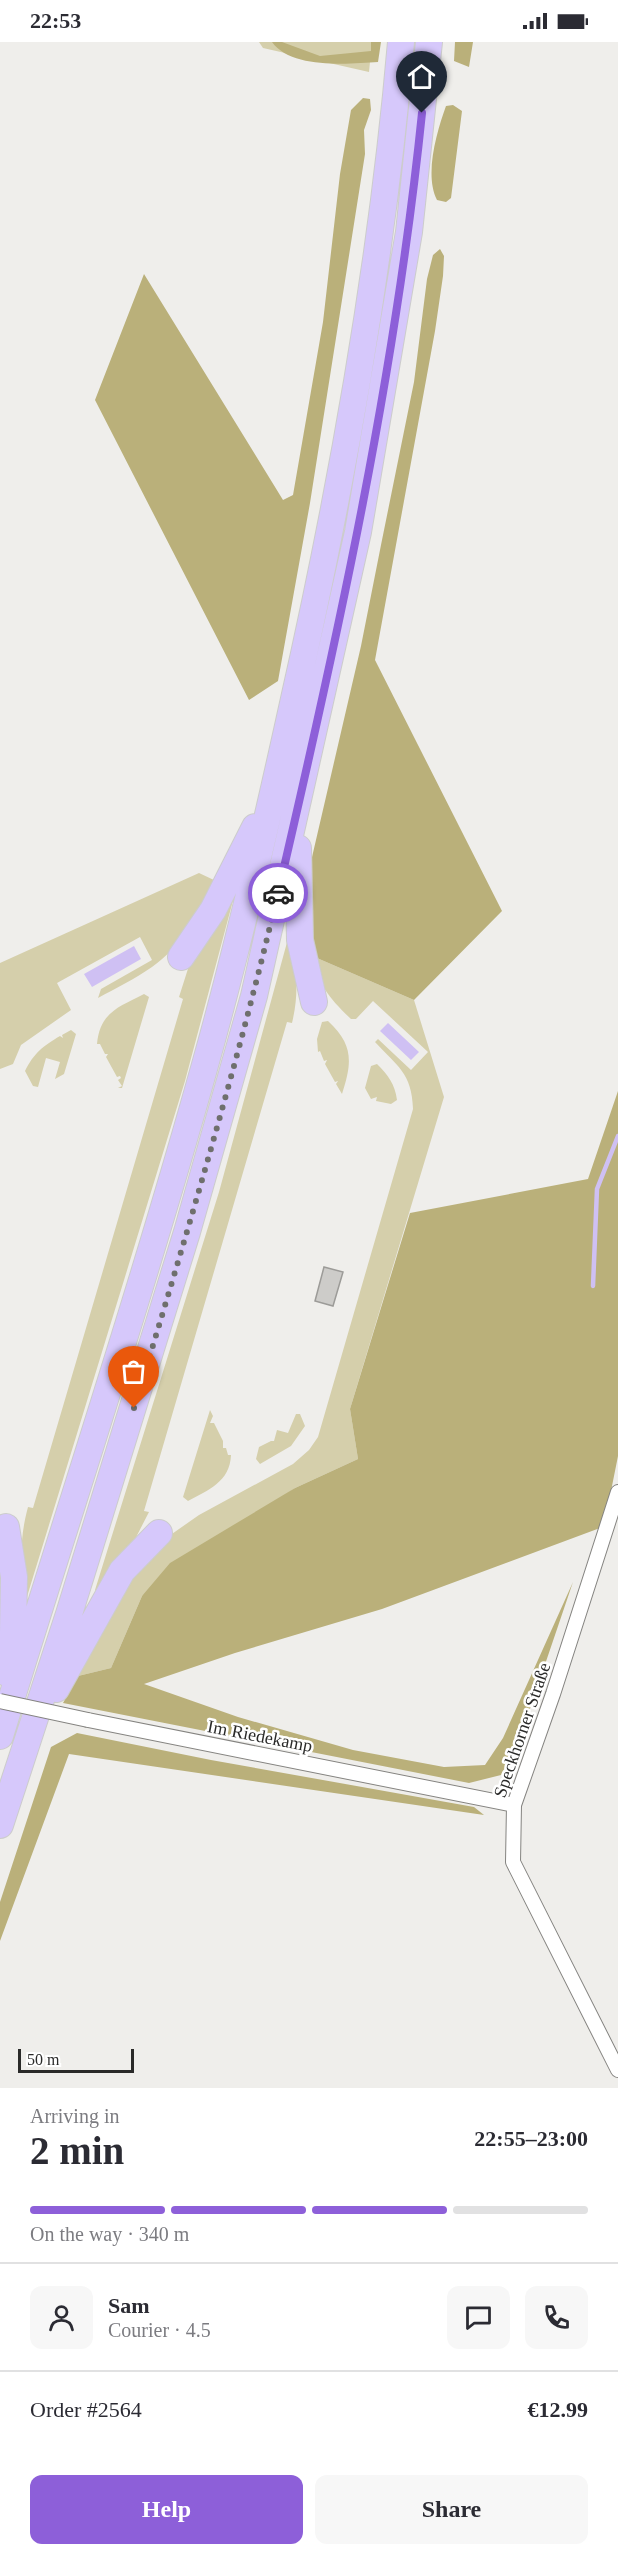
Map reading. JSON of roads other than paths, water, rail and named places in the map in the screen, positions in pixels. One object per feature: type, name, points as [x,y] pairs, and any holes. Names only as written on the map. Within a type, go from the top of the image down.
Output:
[{"type":"highway","points":[[0,1735],[174,1172],[242,924],[276,784],[329,542],[356,398],[394,124],[401,42]]},
{"type":"highway","points":[[0,1825],[73,1603],[188,1232],[254,996],[358,532],[392,345],[409,232],[429,42]]},
{"type":"highway","points":[[181,957],[213,910],[276,784]]},
{"type":"highway","points":[[297,810],[300,940],[314,1002]]},
{"type":"highway","points":[[0,1735],[13,1633],[14,1577],[6,1527]]},
{"type":"highway","points":[[28,1735],[122,1571],[159,1533]]},
{"type":"street","name":"Speckhorner Straße","points":[[617,1499],[514,1805],[513,1862],[618,2070]]},
{"type":"street","name":"Im Riedekamp","points":[[0,1701],[514,1805]]},
{"type":"waterway","points":[[593,1286],[597,1189],[618,1136]]}]
